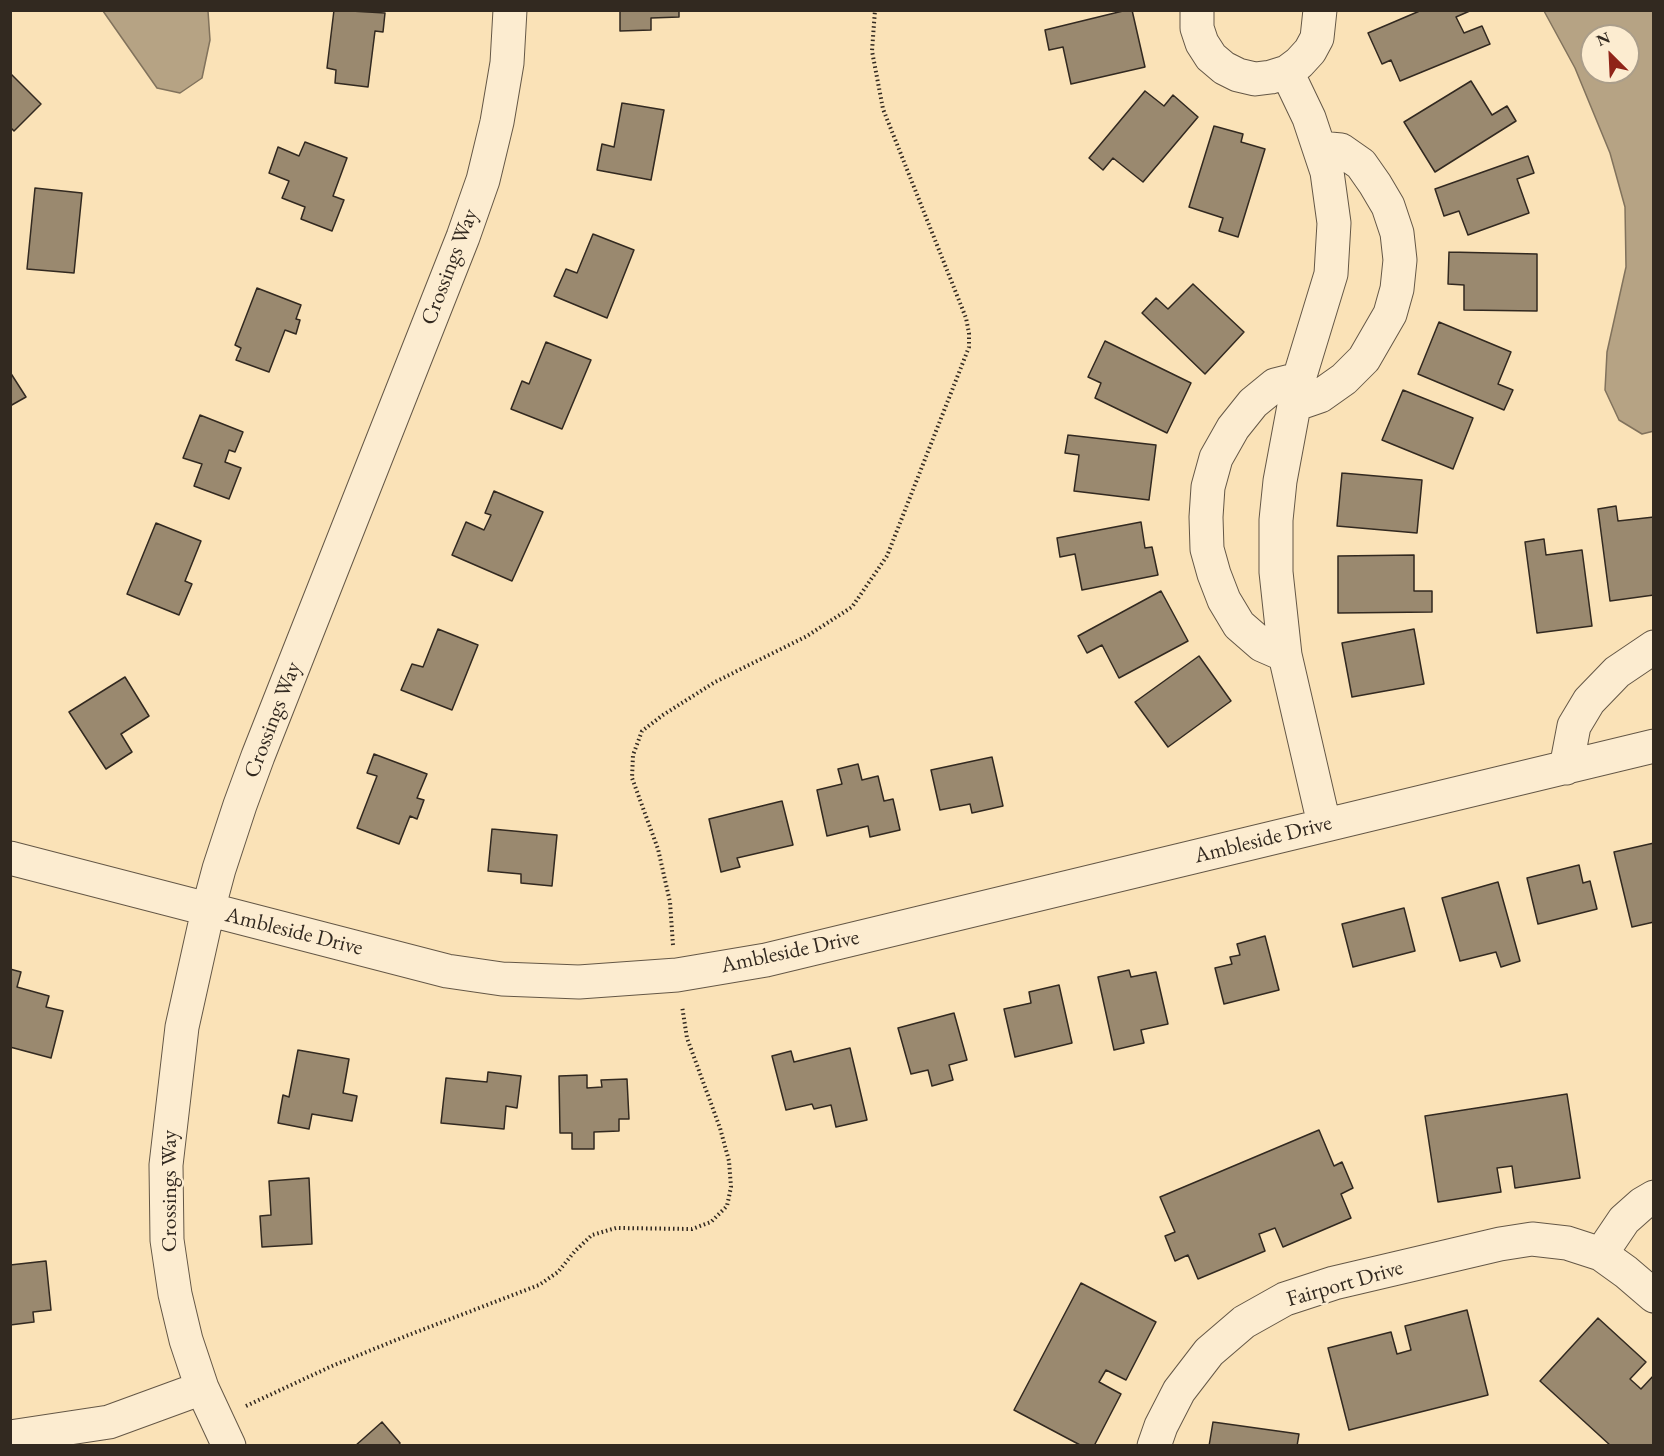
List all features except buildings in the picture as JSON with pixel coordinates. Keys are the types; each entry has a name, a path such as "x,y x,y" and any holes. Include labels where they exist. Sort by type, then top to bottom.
{"street":[{"name":"Crossings Way","path":"229,1446 202,1388 186,1340 175,1294 167,1240 165,1191 168,1132 182,1027 208,910 229,836 258,756 464,237 483,180 507,63 510,10"},
{"path":"1197,10 1197,28 1202,43 1211,57 1224,68 1238,75 1255,79 1287,72 1299,63 1310,51 1317,38 1320,10"},
{"path":"1287,72 1309,118 1327,172 1334,223 1331,274 1296,392 1280,481 1276,520 1276,572 1284,655 1324,824"},
{"path":"1284,655 1262,645 1239,625 1214,574 1207,549 1206,517 1208,487 1216,458 1233,428 1253,403 1275,385 1296,392 1320,396 1344,379 1365,359 1390,314 1397,289 1400,260 1397,232 1388,206 1376,184 1361,164 1341,150 1319,148"},
{"path":"1566,768 1574,726 1589,701 1617,672 1653,647"},
{"name":"Ambleside Drive","path":"10,858 447,971 491,977 579,982 677,975 766,960 1653,746"},
{"path":"1601,1254 1624,1220 1653,1197"},
{"name":"Fairport Drive","path":"1154,1446 1161,1426 1179,1391 1209,1352 1244,1322 1285,1299 1334,1283 1500,1244 1532,1239 1568,1243 1601,1254 1653,1296"},
{"path":"10,1437 109,1422 202,1388"}],"path":[{"path":"241,1409 332,1366 539,1285 558,1272 592,1235 616,1228 692,1229 711,1222 727,1206 731,1187 729,1161 720,1128 687,1038 677,975 670,902 658,849 632,778 633,755 642,731 663,715 715,682 807,636 852,607 887,556 969,346 966,318 883,109 872,51 875,10"}],"shaded area":[{"path":"103,11 208,11 210,40 202,78 180,93 157,88"},
{"path":"1544,11 1653,11 1654,431 1642,434 1619,420 1605,390 1607,352 1626,267 1625,207 1610,153 1582,84 1640,84 1640,24 1580,24 1580,80"}]}
